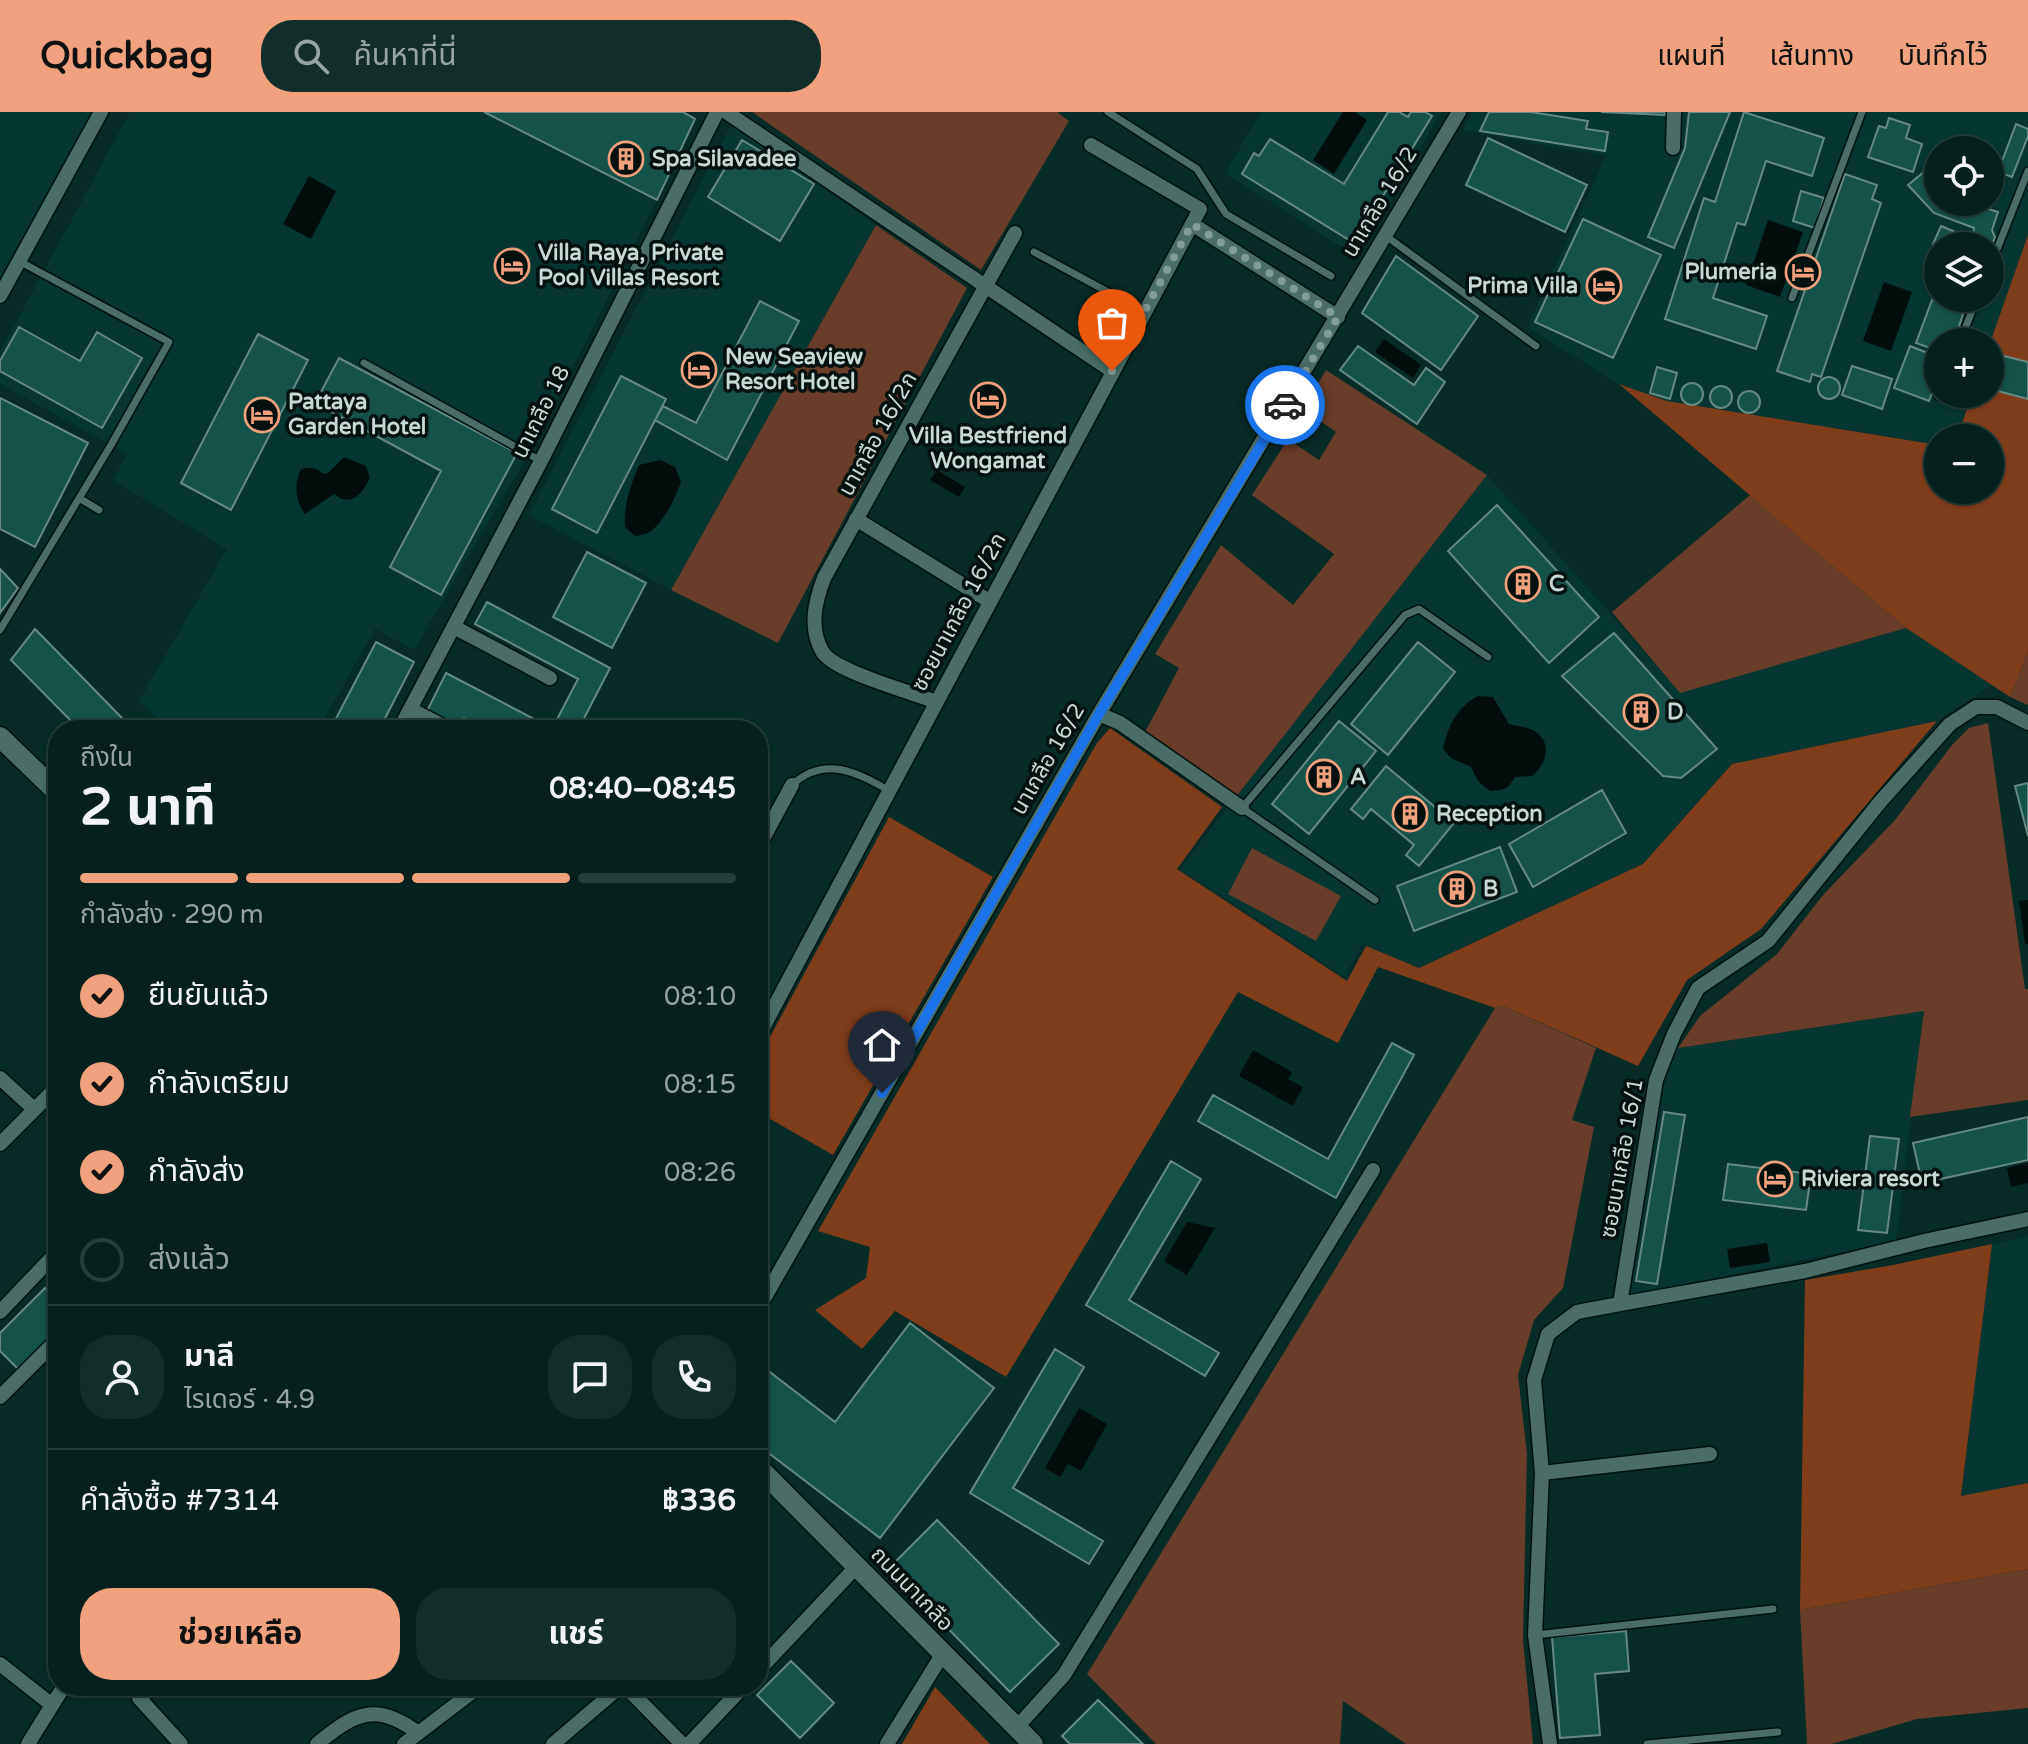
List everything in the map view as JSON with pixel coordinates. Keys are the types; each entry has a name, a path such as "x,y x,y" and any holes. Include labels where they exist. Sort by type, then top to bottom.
{"street":[{"path":"0,296 101,112"},
{"name":"นาเกลือ 18","path":"404,720 541,461 717,112"},
{"path":"726,112 1112,371"},
{"name":"นาเกลือ 16/2","path":"768,1292 1099,714 1459,112"},
{"path":"1673,148 1674,112"},
{"name":"ซอยนาเกลือ 16/2ก","path":"768,1018 1200,209 1091,145"},
{"path":"1192,224 1338,317"},
{"name":"นาเกลือ 16/2ก","path":"989,601 856,519 1015,233"},
{"path":"856,519 818,593 813,616 822,653 842,669 936,702"},
{"path":"454,627 550,678"},
{"name":"ซอยนาเกลือ 16/1","path":"1620,1304 1656,1080 1674,1034 1698,988 1768,941 1880,802 1950,724 1976,707 1997,707 2028,723"},
{"path":"410,709 431,720"},
{"path":"1099,714 1120,723 1242,808"},
{"path":"0,737 48,783"},
{"path":"768,829 792,785"},
{"path":"0,1078 34,1109"},
{"path":"0,1144 48,1096"},
{"path":"1017,1727 1064,1675 1373,1170"},
{"path":"1550,1744 1535,1635 1542,1473 1534,1380 1548,1334 1577,1312 1805,1271 2028,1219"},
{"path":"0,1312 48,1262"},
{"path":"0,1397 48,1349"},
{"path":"1542,1473 1710,1454"},
{"name":"ถนนนาเกลือ","path":"768,1480 1033,1744"},
{"path":"768,1660 857,1566"},
{"path":"887,1744 942,1655"},
{"path":"0,1664 52,1705"},
{"path":"28,1744 58,1696"},
{"path":"142,1696 139,1698 181,1744"},
{"path":"404,1744 467,1696"},
{"path":"553,1744 611,1696"},
{"path":"633,1696 682,1744"},
{"path":"689,1744 735,1696"},
{"path":"317,1744 362,1715 372,1713 398,1718 418,1733"}],"lane":[{"path":"1108,112 1197,169 1226,214 1331,276"},
{"path":"1792,298 1862,112"},
{"path":"2004,232 2028,171"},
{"path":"1386,236 1536,346"},
{"path":"1034,252 1145,312"},
{"path":"0,630 169,342 19,261"},
{"path":"364,363 541,461"},
{"path":"79,498 99,510"},
{"path":"1375,900 1242,808 1405,615 1419,609 1488,657"},
{"path":"792,785 806,774 836,769 852,771 888,790"},
{"path":"1535,1635 1773,1609"},
{"path":"1647,1744 1778,1732"}],"shaded area":[{"path":"0,112 92,112 0,279"},
{"name":"Pattaya Garden Hotel","path":"130,112 484,112 657,200 532,448 414,650 375,629 324,720 159,720 139,701 227,549 113,480 127,454 0,384 0,352"},
{"path":"752,112 1057,112 1069,121 981,270"},
{"path":"1261,112 1441,112 1359,258 1225,173"},
{"path":"1343,112 1355,112 1367,120 1334,174 1313,160"},
{"name":"Plumeria","path":"1473,112 2028,112 2028,236 2004,304 2004,232 1924,232 1924,312 2001,312 1996,328 1924,328 1924,408 1967,408 1962,424 1924,424 1924,443 1667,401 1619,384 1527,327 1606,156 1463,130"},
{"name":"New Seaview Resort Hotel","path":"732,123 876,225 671,590 529,515"},
{"path":"309,176 336,191 311,239 283,224"},
{"path":"1768,220 1803,232 1780,297 1746,285"},
{"path":"876,225 967,288 778,643 671,590"},
{"path":"2028,235 2028,652 2010,697 1906,628 1619,384 1667,401 1924,443 1924,504 2004,504 2004,424 1962,424 1967,408 2004,408 2004,328 1995,328 2001,312 2004,312 2004,303"},
{"path":"1884,282 1912,292 1891,351 1863,341"},
{"path":"1384,339 1421,365 1413,378 1375,352"},
{"path":"1326,370 1487,475 1236,797 1144,734 1179,668 1155,654 1221,545 1293,605 1334,554 1252,495 1288,439 1319,460 1336,432 1303,409"},
{"path":"344,457 366,466 370,478 363,489 346,500 334,494 305,514 297,492 301,469 313,468 323,474 328,473"},
{"path":"660,460 675,467 681,482 659,523 648,533 635,536 625,527 631,487 639,465"},
{"path":"937,470 965,487 959,497 930,480"},
{"path":"1487,475 1680,692 1906,628 1992,685 1937,721 1732,764 1643,864 1419,968 1362,944 1345,977 1180,869"},
{"path":"1750,495 1906,628 1680,693 1612,612"},
{"path":"2028,652 2028,705 2010,697"},
{"path":"1478,696 1493,697 1509,724 1535,731 1541,736 1546,754 1533,776 1515,777 1506,788 1490,791 1478,781 1471,767 1451,758 1443,749 1454,718"},
{"path":"1937,721 1761,929 1687,980 1638,1066 1501,1005 1495,1008 1378,967 1338,1043 1238,992 1006,1377 895,1311 862,1349 815,1310 866,1278 870,1247 818,1231 1097,743 1110,728 1222,807 1177,869 1347,981 1366,946 1419,968 1643,864 1732,764"},
{"path":"1988,723 2025,989 2028,989 2028,1100 1910,1117 1924,1011 1678,1048 1700,1016 1777,954 1823,895 1895,820 1952,745 1969,728"},
{"path":"889,817 993,877 833,1155 768,1118 768,1041"},
{"path":"1252,848 1341,896 1316,941 1228,894"},
{"path":"2028,900 2028,944 2025,944 2019,901"},
{"path":"1501,1005 1596,1048 1572,1120 1594,1127 1563,1288 1534,1320 1518,1375 1527,1454 1523,1640 1533,1744 1406,1744 1343,1701 1340,1744 1156,1744 1087,1674 1495,1008"},
{"name":"Riviera resort","path":"1924,1011 1896,1241 1628,1296 1662,1081 1678,1048"},
{"path":"1253,1050 1292,1072 1288,1079 1303,1087 1293,1106 1239,1076"},
{"path":"2028,1163 2028,1183 2011,1187 2007,1168"},
{"path":"1187,1222 1215,1228 1187,1275 1164,1261"},
{"path":"2028,1236 2028,1483 1961,1497 1992,1244"},
{"path":"1767,1243 1770,1262 1730,1268 1727,1249"},
{"path":"1992,1244 1961,1496 2028,1483 2028,1569 1800,1610 1805,1280"},
{"path":"1079,1408 1107,1424 1081,1471 1068,1464 1060,1477 1045,1468"},
{"path":"2028,1569 2028,1708 1917,1719 1832,1744 1807,1744 1800,1610"},
{"path":"935,1687 990,1744 902,1744"}],"building":[{"name":"Spa Silavadee","path":"484,112 683,112 695,119 657,200"},
{"path":"1388,112 1399,112 1408,117 1411,112 1425,112 1432,116 1354,243 1242,174 1254,153 1259,156 1270,139 1344,184"},
{"path":"1489,112 1531,112 1588,121 1586,129 1608,132 1605,151 1480,131"},
{"path":"1601,112 1665,112 1665,115"},
{"path":"1689,112 1730,112 1674,248 1648,237 1685,148"},
{"path":"1744,112 1824,138 1812,176 1766,161 1745,225 1737,223 1713,298 1767,316 1756,349 1665,319 1704,198 1715,202"},
{"path":"1889,118 1910,125 1906,138 1922,144 1913,172 1868,157 1879,126 1886,128"},
{"path":"2016,124 2028,129 2012,177 2004,174 2004,156"},
{"path":"1488,138 1587,185 1565,232 1466,185"},
{"path":"742,140 814,184 780,241 708,197"},
{"path":"1924,172 1924,202 1908,185"},
{"path":"1845,174 1877,185 1872,199 1881,203 1821,377 1812,374 1810,382 1777,371"},
{"path":"1801,191 1824,198 1815,228 1793,221"},
{"path":"1942,216 1997,216 1993,232 1974,232 1974,228"},
{"path":"1583,219 1661,255 1613,358 1535,322"},
{"path":"1941,226 1955,232 1938,232"},
{"path":"1396,256 1478,316 1441,370 1362,313"},
{"path":"760,301 799,321 727,460 655,420 663,406 696,423"},
{"path":"1928,312 1964,312 1959,328 1924,328 1924,346 1916,343"},
{"path":"19,327 80,361 97,332 142,358 102,428 0,371 0,361"},
{"path":"258,334 308,360 231,510 181,483"},
{"path":"1358,346 1414,385 1426,368 1445,382 1417,424 1340,370"},
{"path":"1910,346 1924,352 1924,399 1894,388"},
{"path":"2004,356 2028,362 2028,399 2004,393"},
{"path":"339,358 517,453 441,595 390,567 441,471 315,403"},
{"path":"1852,366 1892,379 1882,409 1842,395"},
{"path":"1657,367 1677,373 1670,399 1650,393"},
{"path":"621,376 666,399 597,533 552,509"},
{"path":"1829,377 1837,380 1840,388 1837,396 1829,399 1821,396 1818,388 1821,380"},
{"path":"1692,383 1700,386 1703,394 1700,402 1692,405 1684,402 1681,394 1684,386"},
{"path":"1721,386 1729,389 1732,397 1729,405 1721,408 1713,405 1710,397 1713,389"},
{"path":"1749,391 1757,394 1760,402 1757,410 1749,413 1741,410 1738,402 1741,394"},
{"path":"0,398 88,443 35,547 0,529"},
{"name":"C","path":"1497,505 1599,617 1549,663 1448,551"},
{"path":"587,552 646,583 612,648 553,617"},
{"path":"0,569 18,588 0,613"},
{"path":"487,602 610,668 583,720 557,720 578,679 475,624"},
{"path":"35,629 121,720 70,720 11,660"},
{"name":"D","path":"1614,633 1717,749 1681,778 1663,776 1562,676"},
{"path":"376,642 414,662 384,720 335,720"},
{"name":"A","path":"1418,642 1455,672 1388,755 1351,724"},
{"path":"446,673 536,720 443,720 427,711"},
{"name":"A","path":"1339,721 1376,751 1309,834 1272,804"},
{"name":"Reception","path":"1386,766 1454,823 1419,866 1406,855 1414,845 1371,809 1363,819 1351,809"},
{"path":"2028,783 2028,836 2015,786"},
{"name":"B","path":"1602,790 1626,833 1533,887 1509,844"},
{"name":"B","path":"1500,847 1517,892 1414,931 1397,886"},
{"path":"1392,1043 1414,1055 1336,1198 1198,1121 1213,1095 1328,1159"},
{"path":"1664,1112 1685,1115 1657,1284 1636,1281"},
{"path":"2028,1117 2028,1160 1922,1183 1913,1143"},
{"path":"1870,1136 1899,1139 1887,1233 1858,1230"},
{"path":"1171,1161 1201,1179 1129,1300 1219,1353 1205,1376 1086,1305"},
{"path":"1728,1164 1811,1174 1806,1210 1723,1200"},
{"path":"45,1288 48,1291 48,1339 18,1369 0,1351 0,1333"},
{"path":"910,1323 994,1388 880,1538 768,1453 768,1371 835,1422"},
{"path":"1055,1349 1084,1367 1013,1488 1103,1541 1089,1564 970,1493"},
{"path":"937,1520 1059,1644 1010,1692 889,1568"},
{"path":"1626,1631 1629,1671 1595,1674 1600,1735 1560,1738 1552,1637"},
{"path":"791,1661 834,1703 800,1738 758,1696 768,1696 768,1684"},
{"path":"1098,1700 1143,1744 1070,1744 1062,1736"}],"way so far":[{"path":"1112,371 1192,224 1338,317 1285,405"}],"place":[{"name":"Spa Silavadee","path":"626,159"},
{"name":"Villa Raya, Private Pool Villas Resort","path":"512,266"},
{"name":"Plumeria","path":"1803,272"},
{"name":"Prima Villa","path":"1604,286"},
{"name":"New Seaview Resort Hotel","path":"699,370"},
{"name":"Villa Bestfriend Wongamat","path":"988,400"},
{"name":"Pattaya Garden Hotel","path":"262,415"},
{"name":"C","path":"1523,584"},
{"name":"D","path":"1641,712"},
{"name":"A","path":"1324,777"},
{"name":"Reception","path":"1410,814"},
{"name":"B","path":"1457,889"},
{"name":"Riviera resort","path":"1775,1179"}],"route":[{"path":"882,1093 1099,714 1285,405"}]}
